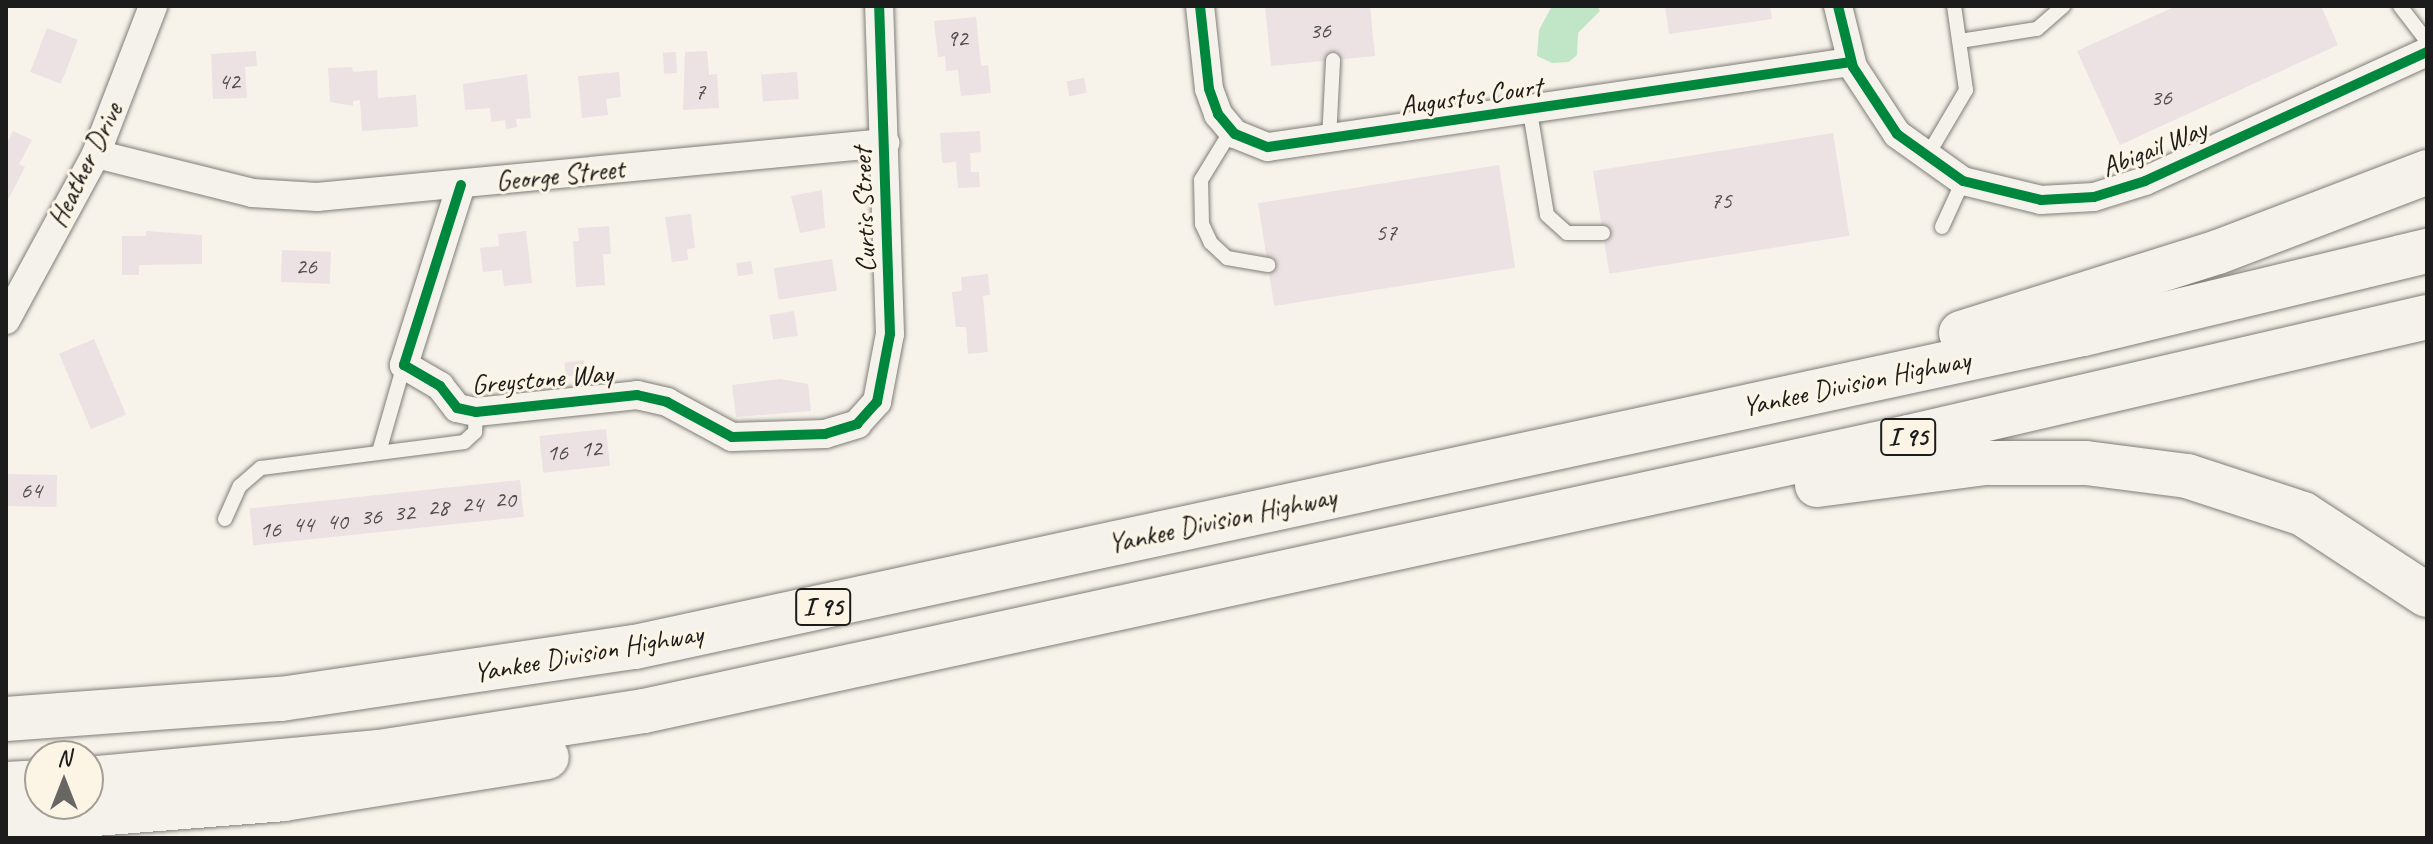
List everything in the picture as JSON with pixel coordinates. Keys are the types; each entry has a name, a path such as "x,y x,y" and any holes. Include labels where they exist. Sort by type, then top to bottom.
{"highway":[{"path":"1600,439 2127,283 2427,172"},
{"name":"Yankee Division Highway","path":"16,717 281,699 547,663 2112,327 2427,251"},
{"name":"I 95","path":"104,778 289,763 482,738 644,711 1387,552 2427,317"},
{"path":"1387,552 1937,466 2086,463 2187,476 2275,502 2354,543 2427,595"},
{"path":"6,821 283,799 479,770 738,718 924,652"}],"street":[{"name":"Heather Drive","path":"6,320 96,154 153,6"},
{"name":"Curtis Street","path":"873,410 886,365 891,310 879,6"},
{"path":"1200,6 1211,97 1231,131"},
{"name":"Abigail Way","path":"1838,6 1851,62 1880,114 1926,159 1963,181 2041,200 2120,191 2427,52"},
{"name":"Augustus Court","path":"1231,131 1268,147 1329,141 1851,62"},
{"name":"George Street","path":"96,154 272,196 361,195 885,143"},
{"path":"404,365 461,185"},
{"name":"Greystone Way","path":"404,365 440,386 457,408 476,412 637,395 667,402 719,433 754,439 838,431 873,410"}],"lane":[{"path":"1926,159 1964,96 1954,6"},
{"path":"1960,41 2037,29 2063,6"},
{"path":"2400,6 2427,41"},
{"path":"1329,141 1333,60"},
{"path":"1530,112 1547,215 1567,233 1603,233"},
{"path":"1231,131 1201,180 1202,224 1211,243 1227,258 1268,265"},
{"path":"1942,227 1963,181"},
{"path":"379,452 404,365"},
{"path":"225,519 240,486 261,468 464,442 475,432 476,412"}],"green space":[{"path":"1552,6 1597,6 1600,11 1578,33 1577,55 1569,62 1552,63 1537,56 1539,30"}],"building":[{"path":"1265,6 1370,6 1375,56 1271,66"},
{"path":"1665,6 1770,6 1772,19 1669,34"},
{"path":"2176,6 2321,6 2338,45 2120,145 2077,51"},
{"path":"976,17 981,66 988,65 991,93 961,96 958,70 946,71 945,56 938,57 934,21"},
{"path":"47,28 78,40 61,84 30,72"},
{"path":"256,51 257,66 245,67 247,98 213,99 211,54"},
{"path":"707,51 709,75 717,74 719,108 683,110 685,52"},
{"path":"676,52 677,73 664,74 663,53"},
{"path":"352,67 353,72 377,70 378,98 416,95 418,127 362,131 360,100 353,101 353,106 330,102 328,68"},
{"path":"619,72 621,97 606,99 608,115 582,118 578,76"},
{"path":"797,72 799,99 763,101 761,75"},
{"path":"527,74 531,118 516,119 517,127 506,129 505,120 491,122 490,108 465,110 463,84"},
{"path":"1084,78 1087,93 1069,96 1066,81"},
{"path":"13,131 32,140 19,164 25,167 6,204 6,145"},
{"path":"980,131 981,152 970,153 971,172 979,172 980,187 958,188 956,162 942,163 940,133"},
{"path":"1833,133 1849,236 1609,274 1593,171"},
{"path":"1499,165 1515,268 1274,306 1258,203"},
{"path":"822,190 825,228 800,233 791,196"},
{"path":"691,214 695,248 687,249 688,260 672,262 665,217"},
{"path":"609,226 611,254 603,254 605,285 576,287 573,241 579,241 578,228"},
{"path":"146,231 202,235 202,264 139,265 139,275 122,275 122,236 146,236"},
{"path":"526,231 532,283 504,286 502,270 483,272 480,248 499,246 498,234"},
{"path":"282,250 331,252 330,284 281,282"},
{"path":"832,259 837,291 779,300 774,268"},
{"path":"751,261 753,274 738,276 736,263"},
{"path":"988,274 990,295 983,296 988,352 968,354 966,327 956,327 952,292 962,291 961,277"},
{"path":"794,311 798,336 773,340 769,315"},
{"path":"94,339 126,414 91,429 59,354"},
{"path":"584,360 586,374 566,377 564,363"},
{"path":"780,379 808,384 811,411 736,417 732,385"},
{"path":"606,429 610,466 543,473 539,436"},
{"path":"6,474 57,475 56,507 6,506"},
{"path":"520,480 524,517 253,545 249,508"}],"cycle path":[{"path":"461,185 404,365 440,386 457,408 476,412 637,395 667,402 732,437 825,434 857,424 877,402 890,334 879,6"},
{"path":"1200,6 1209,89 1218,114 1235,134 1268,147 1851,62"},
{"path":"1838,6 1853,67 1897,134 1963,181 2041,200 2094,197 2145,181 2427,52"}]}
